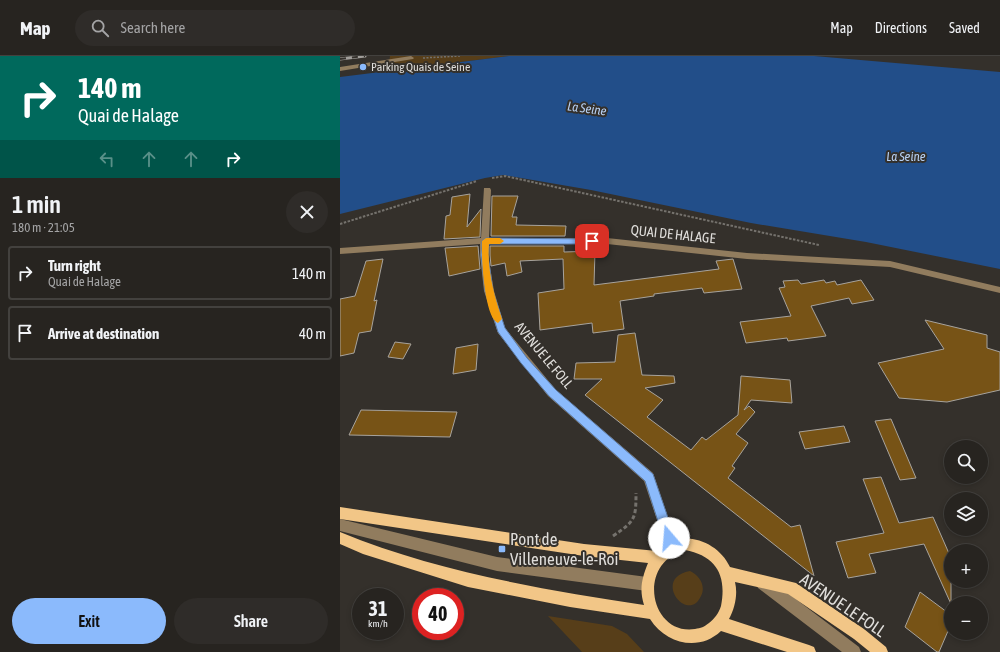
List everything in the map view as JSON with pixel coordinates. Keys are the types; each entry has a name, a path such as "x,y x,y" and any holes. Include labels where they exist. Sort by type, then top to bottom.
{"main road":[{"path":"340,513 584,550 659,558"},
{"path":"340,538 363,548 468,580 570,600 652,613"},
{"path":"685,544 697,545 709,551 719,560 726,573 729,586 729,599 726,612 719,623 709,632 697,637 684,638 671,633 660,625 652,613 649,604 648,584 650,574 659,558 672,548 685,544"},
{"name":"AVENUE LE FOLL","path":"726,573 791,588 859,634 881,652"},
{"path":"719,623 809,652"}],"street":[{"path":"340,69 411,58"},
{"name":"AVENUE LE FOLL","path":"487,190 486,241 484,255 489,291 501,330 552,393 649,477"},
{"name":"QUAI DE HALAGE","path":"340,251 486,241 607,241 747,256 890,264 1000,290"},
{"path":"649,477 672,548"},
{"path":"340,525 497,564 648,584"},
{"name":"AVENUE LE FOLL","path":"762,581 854,652"}],"path":[{"path":"411,58 460,56"},
{"name":"QUAI DE HALAGE","path":"490,178 505,176 822,246"},
{"path":"340,224 483,180"},
{"path":"610,537 616,535 628,526 636,513 636,485 649,477"}],"shaded area":[{"path":"390,56 509,56 388,71"},
{"path":"690,571 699,578 703,589 701,596 695,604 688,605 682,603 676,597 673,590 673,582 679,575"},
{"path":"548,616 612,626 627,634 644,652 582,652"}],"water":[{"name":"La Seine","path":"509,56 814,56 1000,72 1000,269 866,242 751,223 591,190 503,175 485,178 340,214 340,77"}],"building":[{"path":"470,194 467,227 481,209 480,237 444,239 446,216 450,215 452,197"},
{"path":"492,196 518,196 512,217 517,217 516,225 566,226 565,236 491,236"},
{"path":"478,246 480,269 449,276 445,248"},
{"path":"490,246 564,246 564,252 595,251 594,285 719,269 716,261 733,259 742,289 704,293 702,288 654,294 654,296 620,301 624,329 593,333 592,323 540,330 538,293 564,289 563,259 520,261 522,272 507,276 505,263 491,266"},
{"path":"383,259 374,301 377,300 371,331 359,333 354,353 340,356 340,299 355,296 366,261"},
{"path":"798,280 801,284 824,280 826,283 835,281 837,285 861,280 874,300 852,304 849,298 811,306 826,336 788,341 787,338 746,343 740,322 791,316 779,288 785,287 783,281"},
{"path":"925,320 987,335 987,348 1000,352 1000,390 947,402 899,398 878,363 944,349"},
{"path":"635,333 642,375 674,376 675,383 645,388 663,400 647,417 691,450 702,437 706,440 738,415 741,376 790,380 792,403 751,400 744,410 749,406 755,412 736,434 748,443 732,466 735,468 728,478 791,527 800,525 814,576 585,395 602,379 574,379 576,363 615,362 618,335"},
{"path":"395,342 411,344 403,359 388,357"},
{"path":"478,344 476,370 453,374 456,348"},
{"path":"361,410 457,412 450,437 349,435"},
{"path":"891,419 916,478 900,480 875,421"},
{"path":"844,426 850,442 805,449 799,432"},
{"path":"881,477 899,523 933,517 945,544 944,588 951,588 951,596 947,596 924,544 869,554 876,573 848,578 836,542 884,533 863,479"},
{"path":"920,592 944,610 944,640 939,652 905,627"}],"railway":[{"path":"340,59 365,56"}],"slow traffic":[{"path":"498,319 489,291 484,255 486,241 500,241"}],"place":[{"name":"Parking Quais de Seine","path":"363,67"},
{"name":"Pont de Villeneuve-le-Roi","path":"502,549"}],"route":[{"path":"592,241 486,241 484,255 489,291 501,330 552,393 649,477 669,538"}]}
